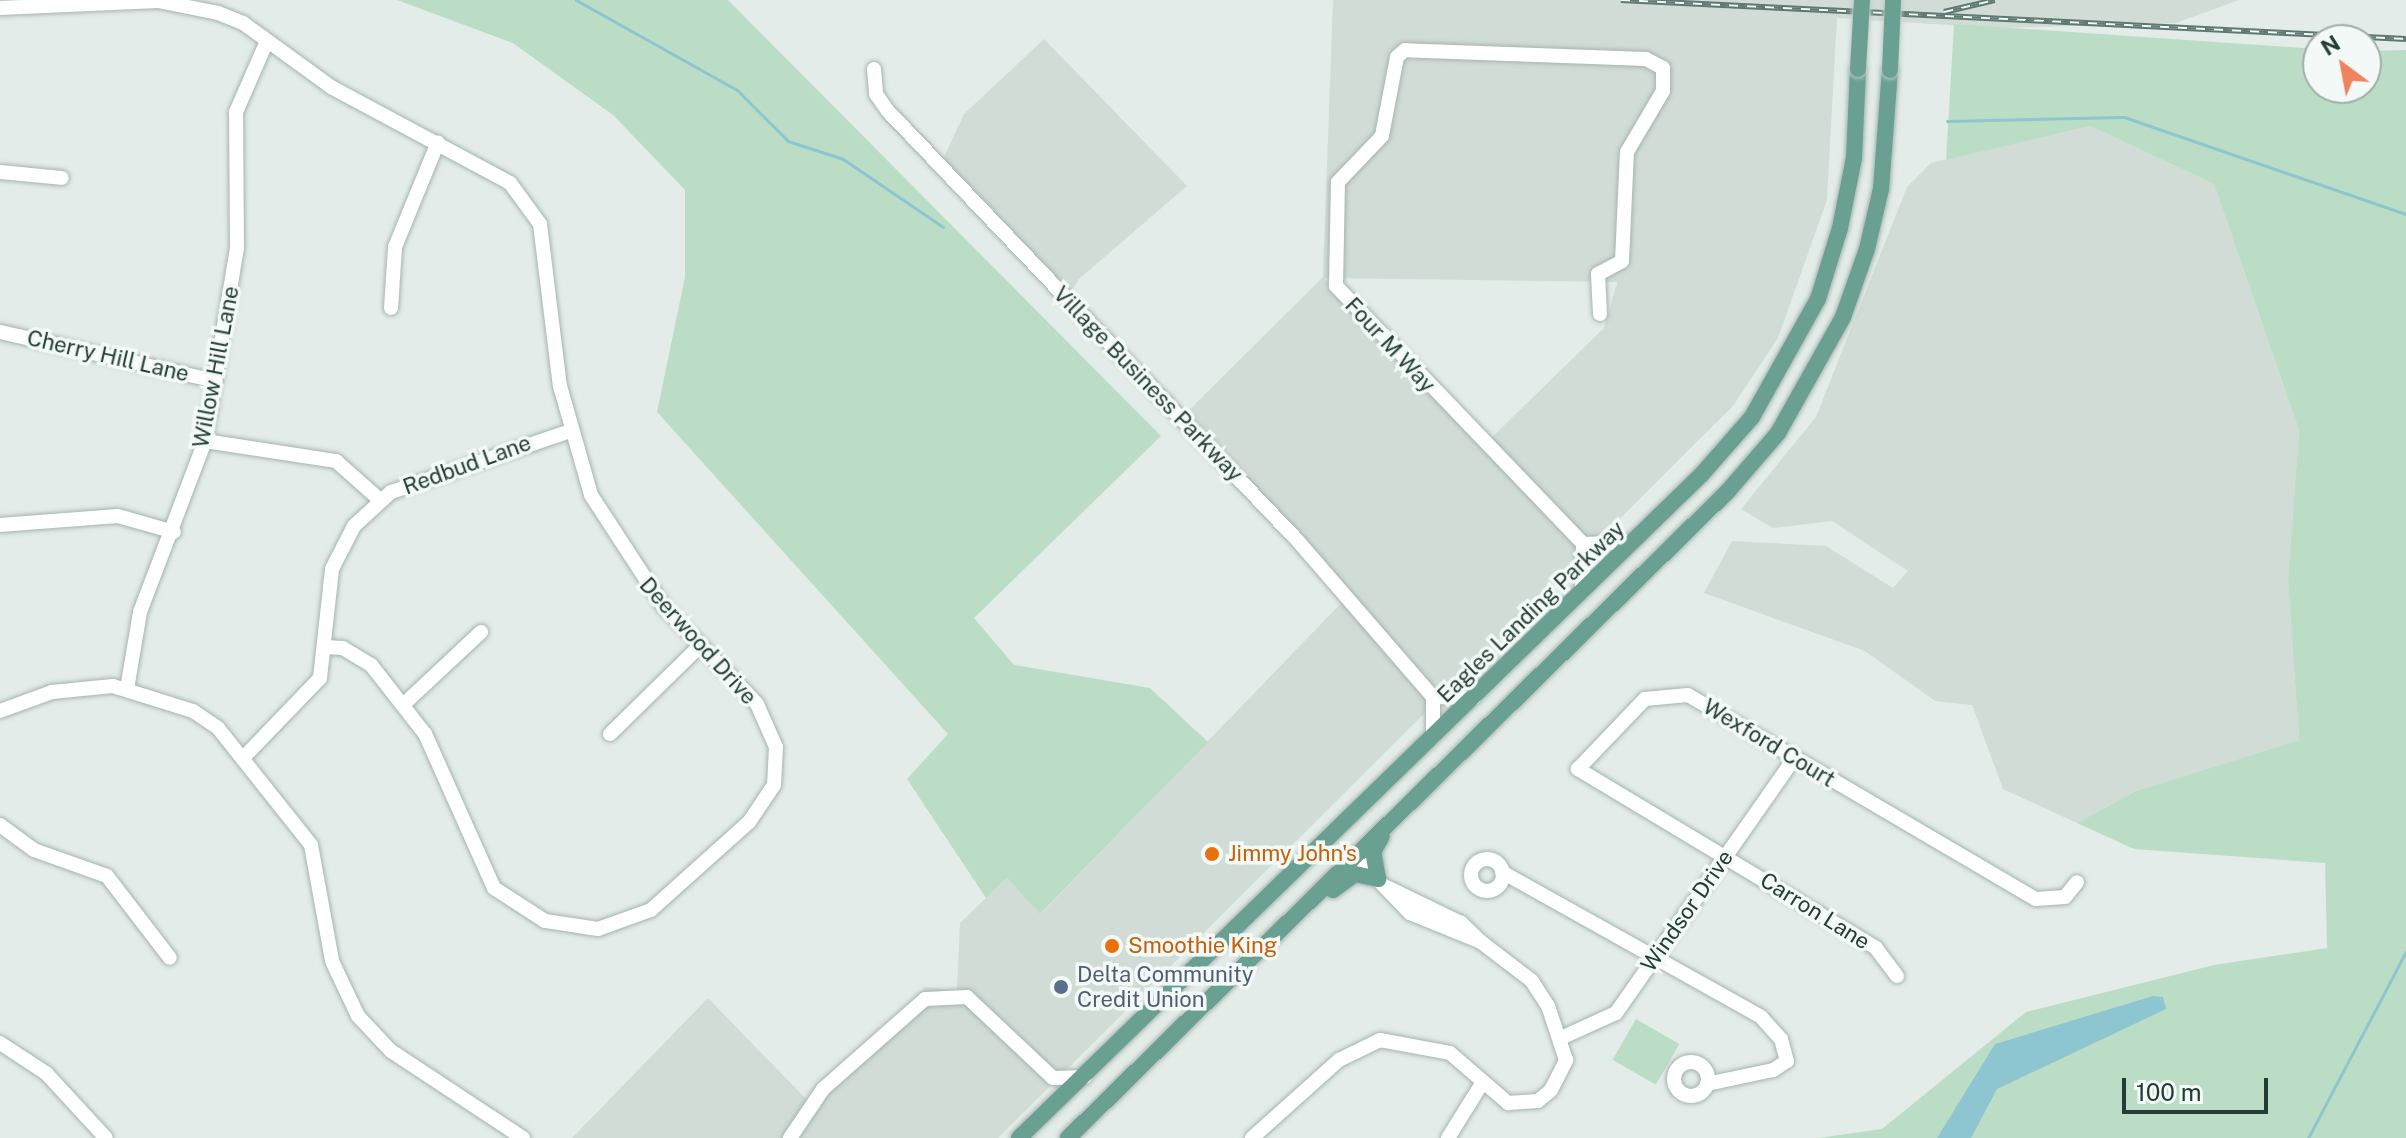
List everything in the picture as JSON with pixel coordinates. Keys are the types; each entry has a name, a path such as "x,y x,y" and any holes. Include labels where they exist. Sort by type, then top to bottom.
{"main road":[{"name":"Eagles Landing Parkway","path":"1019,1138 1633,542 1752,417 1794,348 1840,228 1854,158 1862,0"},
{"path":"1068,1138 1735,484 1778,433 1843,317 1867,249 1881,189 1893,0"},
{"path":"1235,974 1345,878 1384,886 1373,852 1393,818"}],"street":[{"name":"Deerwood Drive","path":"0,8 173,3 243,23 331,87 510,183 540,224 570,431 610,532 770,728 774,785 749,822 675,892 651,910 598,929 545,921 494,888 443,768 403,705 360,657 325,647"},
{"name":"Willow Hill Lane","path":"127,689 140,612 174,532 205,441 237,248 236,112 267,41"},
{"name":"Four M Way","path":"1583,544 1336,286 1338,182 1382,136 1396,61 1417,48 1646,59 1663,68 1663,91 1627,152 1622,261 1598,274 1600,314"},
{"name":"Village Business Parkway","path":"874,69 876,94 888,111 1297,540 1433,697"},
{"path":"391,308 395,247 438,142"},
{"path":"0,172 62,178"},
{"name":"Cherry Hill Lane","path":"0,332 216,381"},
{"name":"Redbud Lane","path":"246,755 307,698 320,678 332,569 354,526 381,501 468,462 570,431"},
{"path":"205,441 336,461 381,501"},
{"path":"0,525 118,516 174,532"},
{"path":"1582,592 1583,544 1633,542"},
{"path":"403,705 481,632"},
{"path":"610,734 700,646"},
{"path":"0,711 52,692 127,689 193,711 246,755 314,852 332,961 358,1015 391,1051 523,1138"},
{"name":"Wexford Court","path":"1725,856 1578,769 1645,699 1664,693 1688,695 2036,899 2065,897 2077,882"},
{"path":"1432,739 1433,697 1474,698"},
{"name":"Windsor Drive","path":"1561,1038 1616,1013 1794,759"},
{"path":"0,825 34,850 107,876 170,958"},
{"path":"1354,855 1426,922 1481,942"},
{"name":"Carron Lane","path":"1725,856 1876,948 1897,976"},
{"path":"1502,872 1657,955 1761,1017 1787,1054 1773,1070 1707,1084"},
{"path":"1252,1138 1339,1060 1380,1040 1450,1053 1481,1085 1508,1103 1538,1101 1566,1060 1561,1038 1532,981 1461,923 1384,886"},
{"path":"790,1138 823,1089 925,999 967,997 1053,1078 1085,1077"},
{"path":"2,1048 46,1073 106,1138"},
{"path":"1049,1110 1053,1078"},
{"path":"1448,1138 1481,1085"}],"shaded area":[{"path":"1333,0 2239,0 2176,23 1998,28 1837,18 1827,200 1778,338 1733,406 998,1138 572,1138 708,998 808,1101 926,987 957,991 960,923 1007,878 1041,914 1348,596 1175,424 1323,277","holes":["1324,278 1617,282 1604,328 1484,445"]},
{"path":"1044,39 1187,186 1079,279 1064,303 944,157 964,114"},
{"path":"2090,126 2214,184 2299,430 2288,579 2299,740 2136,791 2077,823 2003,789 1972,705 1935,701 1865,651 1704,593 1732,541 1826,546 1893,588 1908,571 1832,521 1773,528 1741,509 1816,417 1907,187 1931,163"}],"green space":[{"path":"397,0 728,0 1161,436 974,618 1014,665 1150,688 1208,742 1040,914 1007,878 986,898 907,779 948,734 657,412 685,277 685,190 613,115 513,43"},
{"path":"1954,24 2302,48 2302,104 2382,104 2382,51 2406,50 2406,1138 1818,1138 1882,1129 2026,1012 2214,965 2327,948 2325,863 2134,849 2077,823 2136,791 2299,740 2288,579 2299,430 2214,184 2090,126 1946,160"},
{"path":"1636,1019 1679,1044 1656,1085 1612,1060"}],"water":[{"path":"2153,996 2163,997 2166,1009 1997,1089 1971,1138 1937,1138 1995,1044"}],"waterway":[{"path":"576,0 737,90 788,141 843,159 943,227"},
{"path":"1947,121 2124,117 2406,214"},
{"path":"2308,1138 2406,951"}],"railway":[{"path":"1621,0 2406,39"},
{"path":"1944,12 1995,0"}],"place":[{"name":"Jimmy John's","path":"1212,854"},
{"name":"Smoothie King","path":"1112,946"},
{"name":"Delta Community Credit Union","path":"1061,987"}]}
